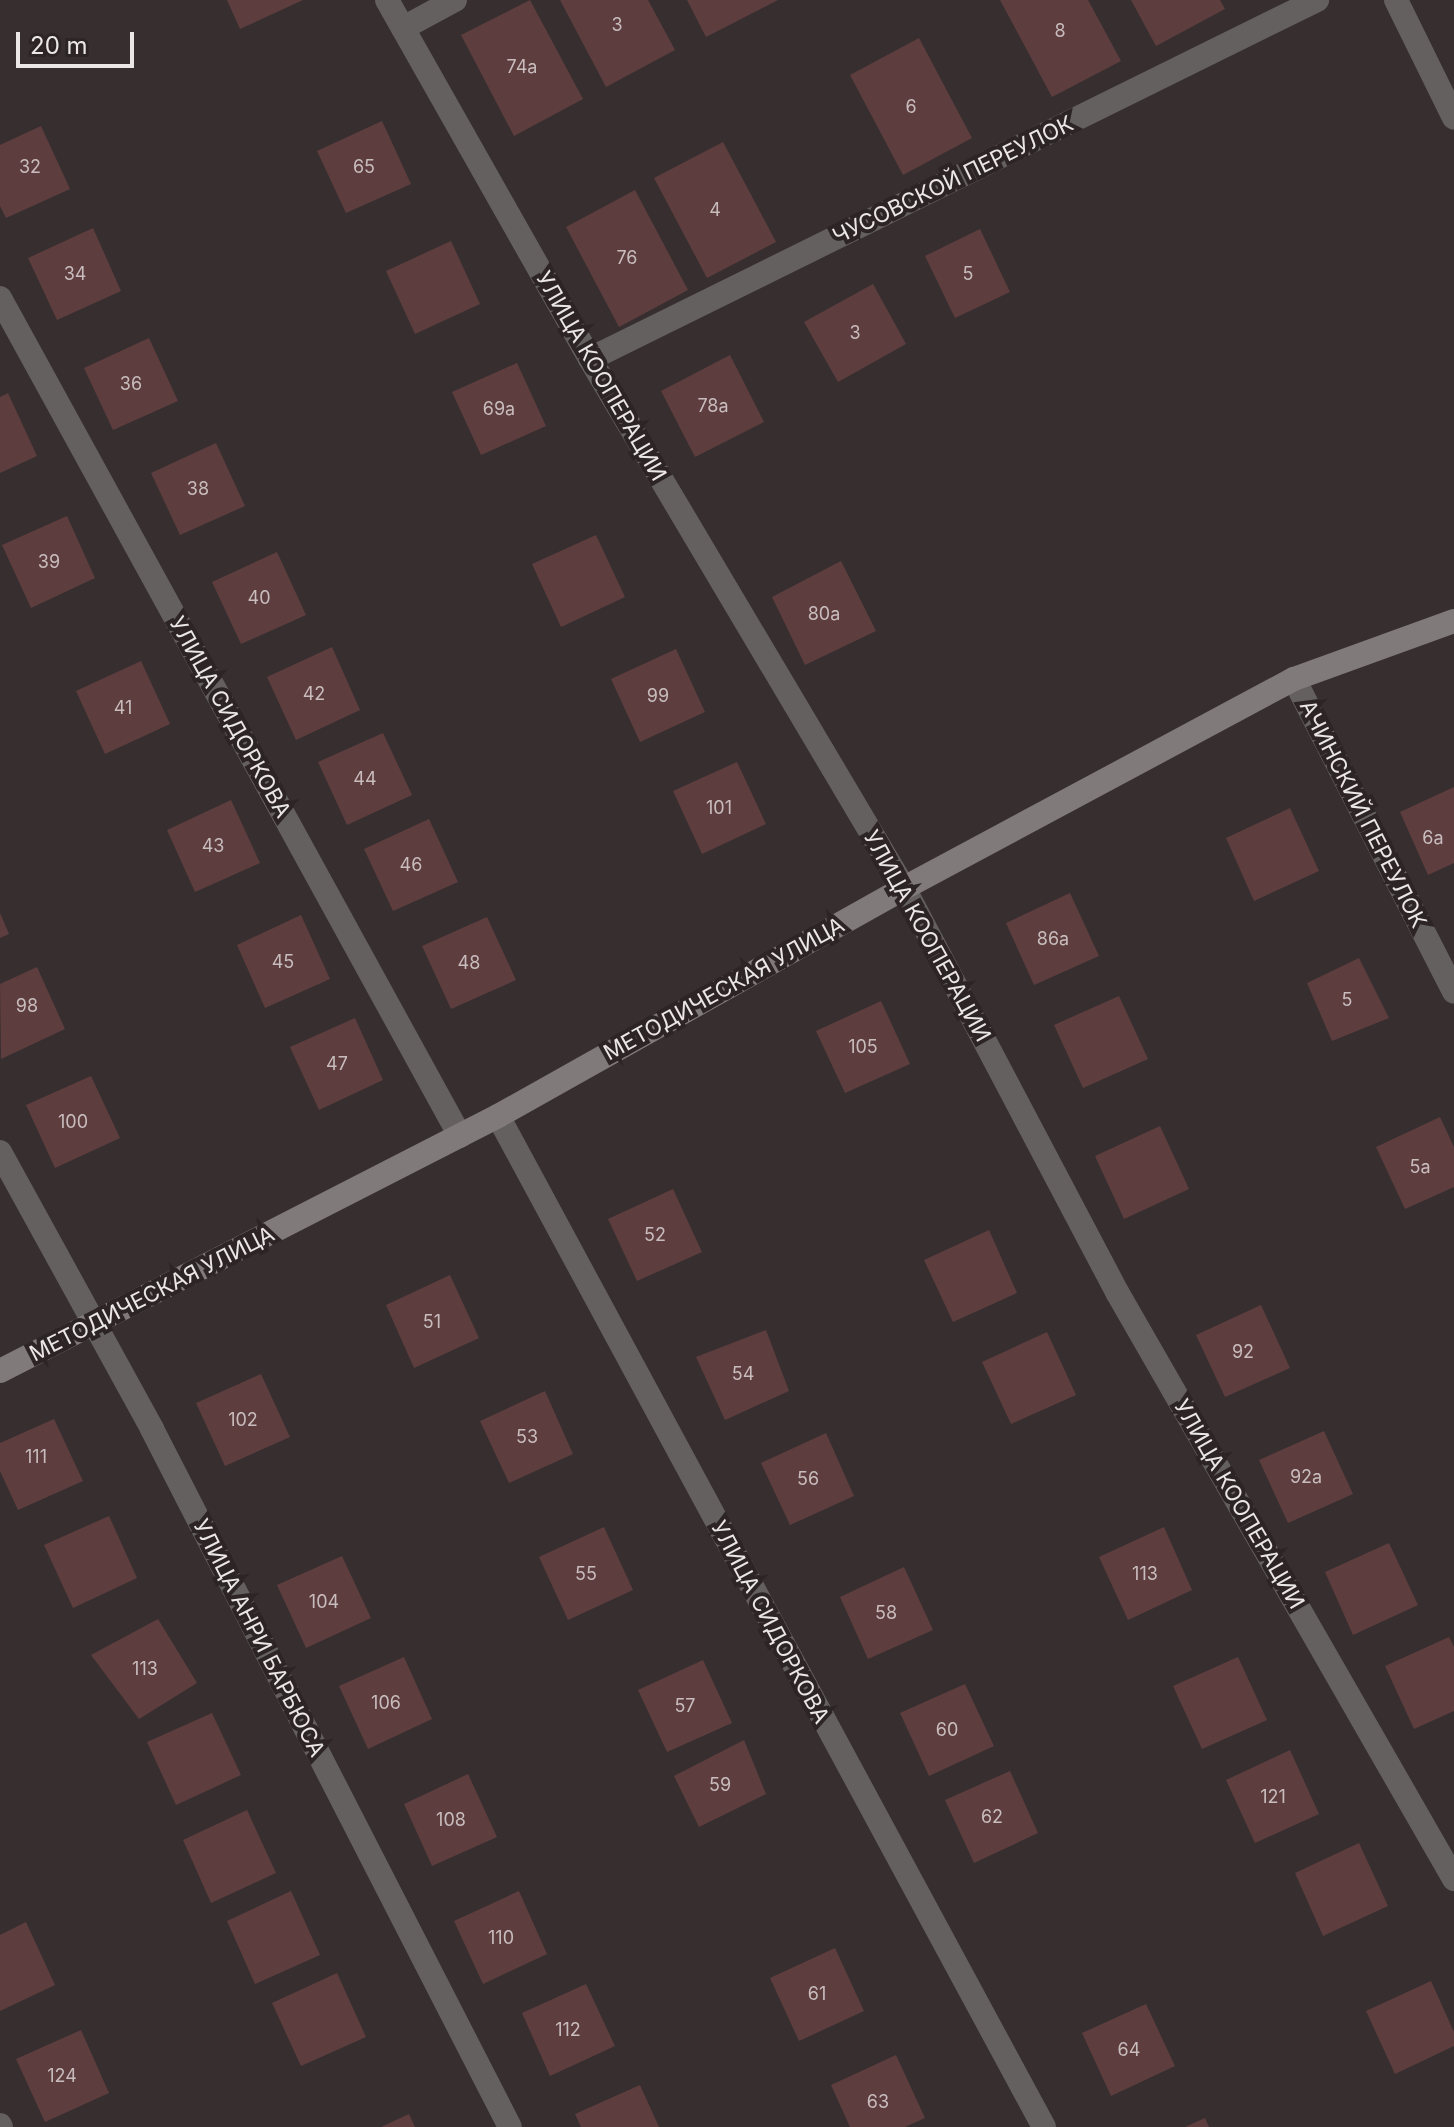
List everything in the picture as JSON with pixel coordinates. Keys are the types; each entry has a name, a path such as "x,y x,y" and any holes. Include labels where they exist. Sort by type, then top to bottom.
{"main road":[{"name":"МЕТОДИЧЕСКАЯ УЛИЦА","path":"0,1371 498,1116 904,888 1294,679 1454,621"}],"street":[{"name":"УЛИЦА КООПЕРАЦИИ","path":"387,0 590,359 904,888 1117,1292 1454,1879"},
{"path":"403,28 455,0"},
{"name":"ЧУСОВСКОЙ ПЕРЕУЛОК","path":"590,359 1317,0"},
{"path":"1396,0 1454,118"},
{"name":"УЛИЦА СИДОРКОВА","path":"0,298 460,1136"},
{"name":"АЧИНСКИЙ ПЕРЕУЛОК","path":"1294,679 1454,991"},
{"name":"УЛИЦА СИДОРКОВА","path":"498,1116 1044,2127"},
{"name":"УЛИЦА АНРИ БАРБЮСА","path":"0,1152 91,1326 152,1429 510,2127"}],"building":[{"path":"227,0 303,0 240,29"},
{"path":"530,0 583,99 514,136 461,35"},
{"path":"560,0 648,0 675,50 606,87"},
{"path":"687,0 778,0 706,37"},
{"path":"1000,0 1088,0 1121,61 1052,97"},
{"path":"1131,0 1220,0 1225,9 1156,46"},
{"path":"919,38 972,138 903,175 850,75"},
{"path":"382,121 411,184 346,213 317,151"},
{"path":"41,126 70,189 6,218 0,206 0,145"},
{"path":"723,142 776,242 707,278 654,178"},
{"path":"635,190 688,290 619,327 566,227"},
{"path":"93,228 121,291 57,320 28,258"},
{"path":"980,229 1010,292 955,318 925,256"},
{"path":"451,241 480,304 415,334 386,271"},
{"path":"873,284 906,344 838,382 804,322"},
{"path":"149,338 178,401 113,430 84,368"},
{"path":"730,355 764,422 695,457 661,391"},
{"path":"517,363 546,426 481,455 452,392"},
{"path":"8,393 37,456 0,473 0,397"},
{"path":"216,443 245,506 180,535 151,473"},
{"path":"67,516 95,578 31,608 2,545"},
{"path":"596,535 625,597 561,627 532,564"},
{"path":"277,552 306,615 241,644 212,582"},
{"path":"841,561 876,631 805,665 772,597"},
{"path":"332,647 360,710 296,740 267,677"},
{"path":"676,649 705,712 640,742 611,679"},
{"path":"141,661 170,724 105,754 76,691"},
{"path":"383,733 412,795 347,825 318,762"},
{"path":"737,762 766,824 702,854 673,791"},
{"path":"1454,787 1454,863 1428,875 1400,812"},
{"path":"231,800 260,863 195,892 167,830"},
{"path":"1290,808 1319,871 1254,901 1226,838"},
{"path":"429,819 458,882 393,911 364,849"},
{"path":"1070,893 1099,956 1034,985 1006,923"},
{"path":"0,913 9,934 0,938"},
{"path":"301,915 330,979 265,1008 237,945"},
{"path":"487,917 516,980 451,1009 422,946"},
{"path":"1359,958 1389,1018 1332,1041 1307,983"},
{"path":"37,967 65,1029 1,1059 0,984"},
{"path":"1119,996 1148,1059 1083,1088 1054,1025"},
{"path":"881,1001 910,1064 845,1093 816,1031"},
{"path":"355,1018 383,1080 319,1110 290,1047"},
{"path":"91,1076 120,1138 55,1168 26,1105"},
{"path":"1440,1117 1454,1147 1454,1187 1405,1209 1376,1147"},
{"path":"1160,1126 1189,1189 1124,1219 1095,1156"},
{"path":"673,1189 702,1252 637,1281 608,1219"},
{"path":"989,1230 1017,1293 953,1322 924,1260"},
{"path":"450,1275 479,1338 414,1368 386,1305"},
{"path":"1261,1305 1290,1368 1225,1397 1196,1335"},
{"path":"766,1330 789,1391 725,1420 696,1357"},
{"path":"1047,1332 1076,1395 1011,1424 982,1362"},
{"path":"261,1374 290,1437 225,1466 196,1403"},
{"path":"545,1391 573,1454 509,1483 480,1421"},
{"path":"54,1419 83,1481 18,1510 0,1471 0,1443"},
{"path":"1324,1431 1353,1494 1288,1523 1259,1460"},
{"path":"826,1433 854,1496 790,1525 761,1463"},
{"path":"109,1516 137,1578 73,1608 44,1545"},
{"path":"604,1527 633,1590 568,1620 539,1557"},
{"path":"1164,1527 1192,1590 1128,1620 1099,1557"},
{"path":"1389,1543 1418,1605 1353,1635 1325,1572"},
{"path":"342,1556 371,1618 306,1648 277,1585"},
{"path":"904,1567 933,1630 868,1659 840,1597"},
{"path":"158,1619 197,1683 139,1719 91,1655"},
{"path":"1449,1637 1454,1647 1454,1711 1414,1729 1385,1666"},
{"path":"404,1657 432,1719 368,1749 339,1686"},
{"path":"1238,1657 1267,1720 1202,1749 1173,1686"},
{"path":"703,1660 732,1723 667,1752 638,1690"},
{"path":"965,1684 994,1746 929,1776 900,1713"},
{"path":"212,1713 241,1775 176,1805 147,1742"},
{"path":"744,1740 766,1794 699,1827 674,1776"},
{"path":"1290,1750 1319,1814 1255,1843 1226,1780"},
{"path":"1010,1771 1038,1833 974,1863 945,1800"},
{"path":"468,1774 497,1837 432,1866 404,1804"},
{"path":"247,1810 276,1873 211,1903 183,1840"},
{"path":"1359,1843 1388,1906 1323,1936 1295,1873"},
{"path":"291,1891 320,1955 255,1984 227,1921"},
{"path":"519,1891 547,1954 483,1984 454,1921"},
{"path":"26,1922 55,1985 0,2011 0,1935"},
{"path":"835,1948 864,2011 799,2041 770,1978"},
{"path":"337,1973 366,2037 301,2066 272,2003"},
{"path":"1431,1981 1454,2032 1454,2046 1395,2074 1366,2011"},
{"path":"586,1984 615,2046 550,2076 522,2013"},
{"path":"1146,2004 1175,2066 1111,2096 1082,2033"},
{"path":"81,2030 109,2093 45,2122 16,2059"},
{"path":"896,2055 925,2118 905,2127 850,2127 831,2085"},
{"path":"640,2085 659,2127 581,2127 575,2114"},
{"path":"409,2114 415,2127 381,2127"},
{"path":"1205,2118 1209,2127 1185,2127"}]}
